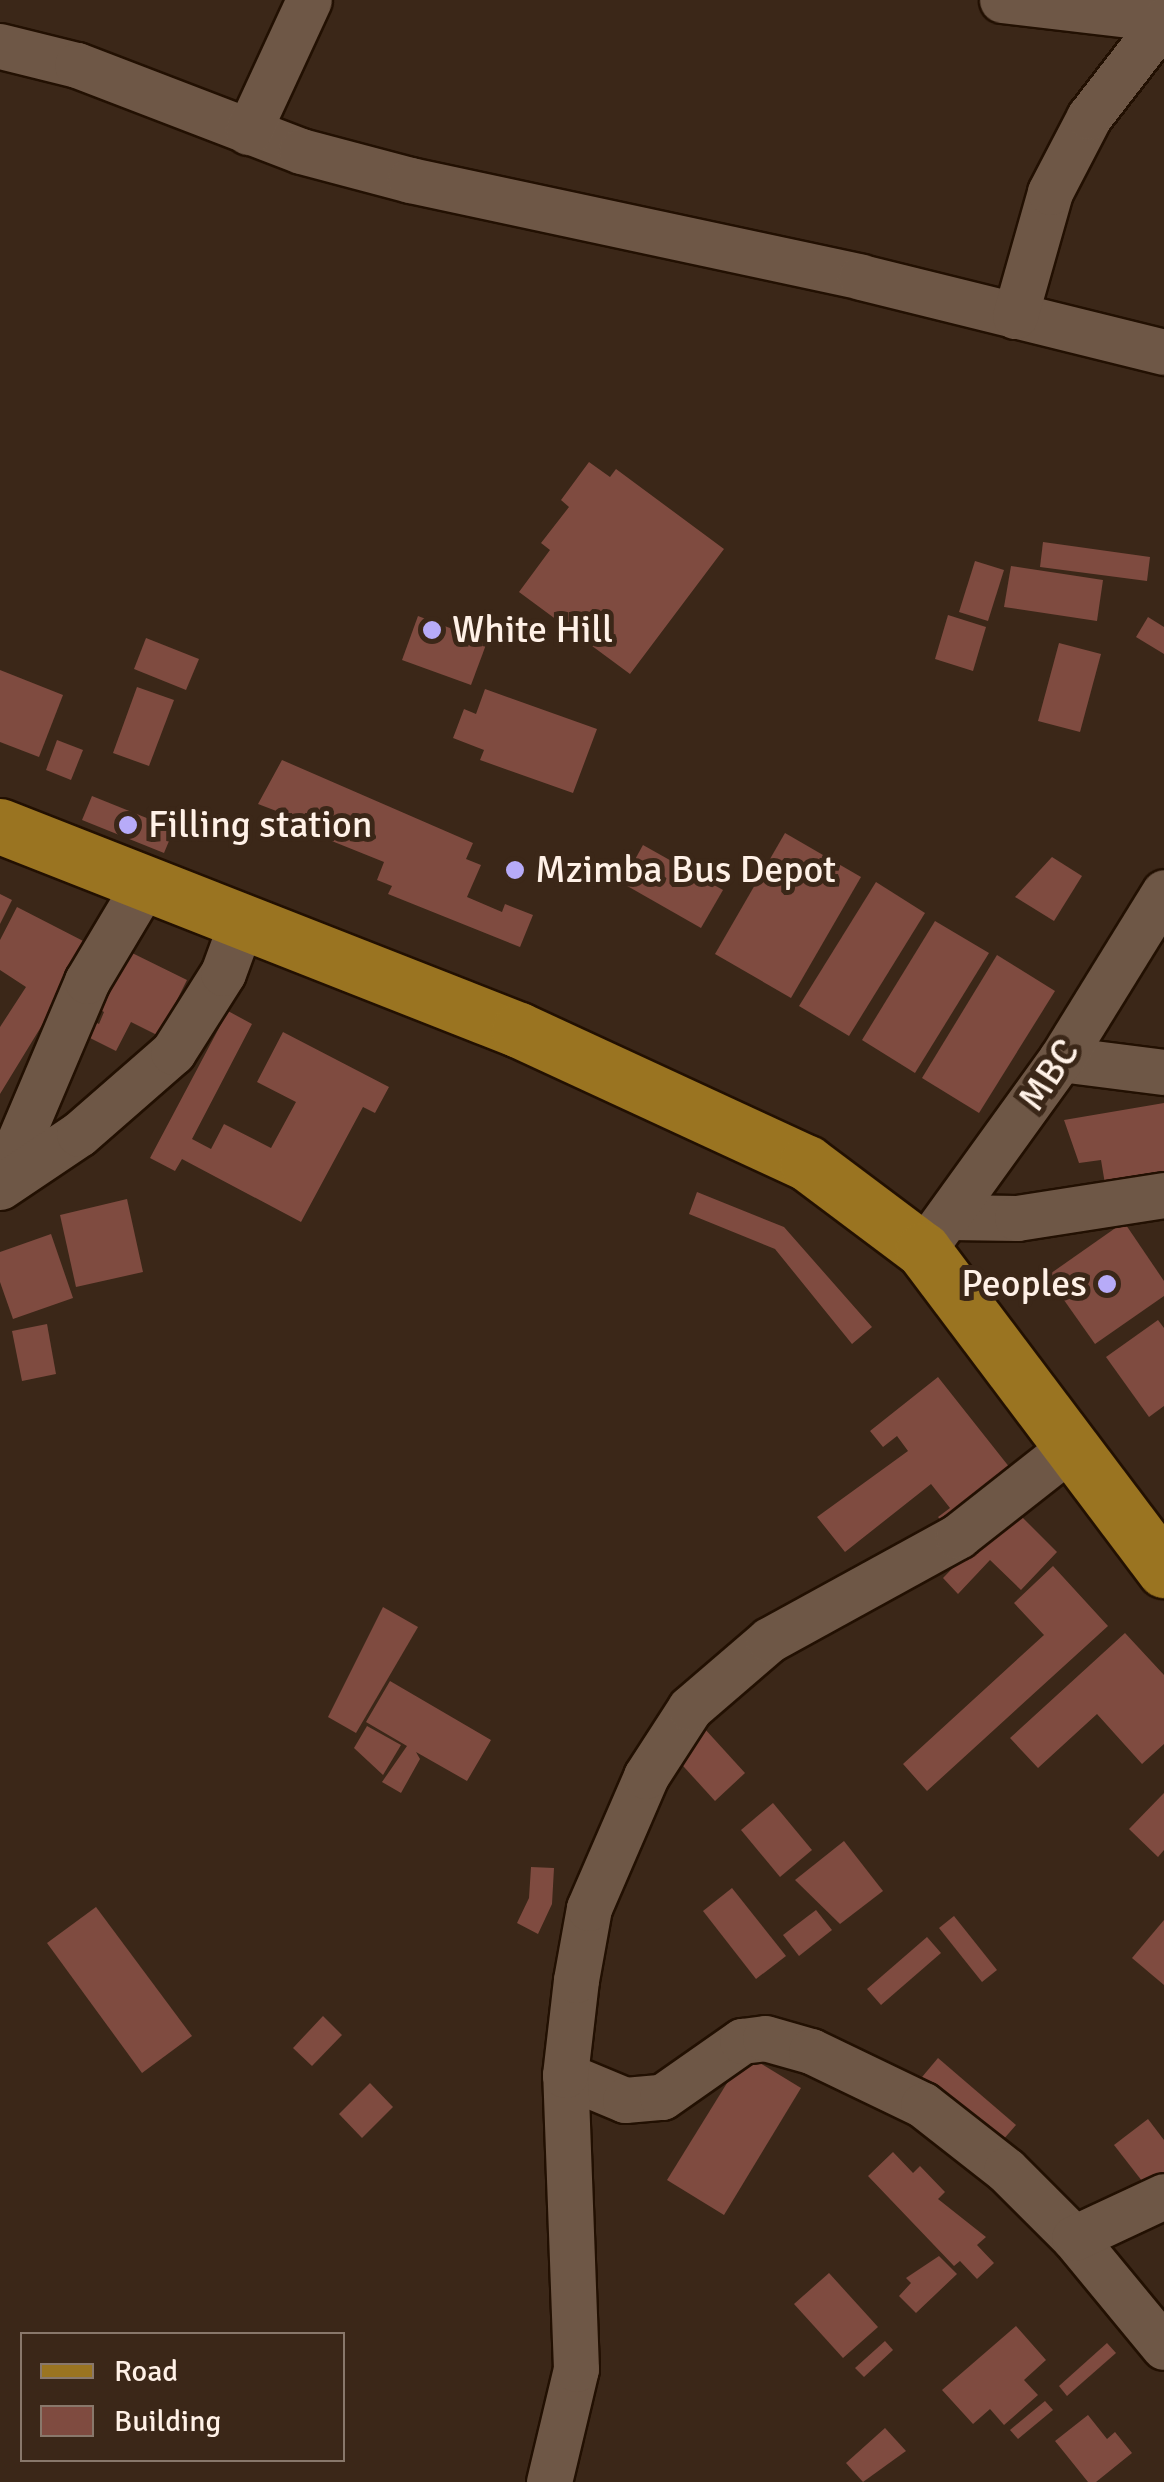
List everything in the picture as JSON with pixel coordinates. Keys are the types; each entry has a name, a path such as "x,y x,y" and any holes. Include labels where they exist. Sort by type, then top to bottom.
{"main road":[{"path":"0,826 519,1030 734,1126 937,1234 1070,1448 1164,1570"}],"street":[{"path":"248,132 309,0"},
{"path":"1002,0 1164,20"},
{"path":"1016,316 1050,192 1088,117 1164,20"},
{"path":"0,46 77,64 248,132 410,180 1164,352"},
{"path":"0,1186 87,981 146,882"},
{"name":"MBC","path":"937,1234 1061,1059 1164,892"},
{"path":"0,1186 80,1134 174,1052 223,973 242,921"},
{"path":"1061,1059 1164,1072"},
{"path":"937,1234 1164,1195"},
{"path":"549,2482 576,2370 566,2075 589,1908 646,1776 690,1708 769,1640 958,1536 1070,1448"},
{"path":"566,2075 625,2100 662,2097 742,2042 764,2038 811,2051 923,2106 1006,2170 1074,2238 1164,2347"},
{"path":"1074,2238 1164,2196"}],"building":[{"path":"589,462 610,477 616,469 724,549 630,674 519,592 550,550 541,543 569,507 561,500"},
{"path":"1043,542 1150,557 1147,581 1040,567"},
{"path":"975,561 1004,570 988,621 959,612"},
{"path":"1011,566 1103,580 1097,621 1004,607"},
{"path":"948,615 986,627 973,671 935,659"},
{"path":"418,616 487,642 471,685 402,660"},
{"path":"1148,617 1164,627 1164,654 1136,637"},
{"path":"146,638 199,659 186,690 134,669"},
{"path":"1059,643 1101,654 1080,732 1038,721"},
{"path":"0,670 63,695 39,757 0,742"},
{"path":"137,687 174,700 149,766 113,753"},
{"path":"485,689 597,729 573,793 480,760 484,750 453,738 464,709 476,714"},
{"path":"57,740 83,750 71,780 46,770"},
{"path":"282,760 473,843 466,859 481,865 467,897 502,912 505,904 533,915 520,947 388,894 392,886 377,880 384,862 277,819 279,812 258,804"},
{"name":"Filling station","path":"92,796 174,829 164,853 82,820"},
{"path":"785,833 861,877 791,998 715,954"},
{"path":"643,845 723,890 701,928 622,883"},
{"path":"1052,857 1082,876 1054,921 1015,897"},
{"path":"876,882 925,913 849,1036 799,1006"},
{"path":"0,894 12,900 0,924"},
{"path":"17,907 91,945 0,1094 0,1027 26,987 0,970 0,940"},
{"path":"935,921 989,953 915,1073 862,1040"},
{"path":"124,949 187,980 159,1036 131,1022 116,1051 82,1034 89,1019 99,1024 104,1012 95,1007"},
{"path":"997,955 1055,991 979,1113 922,1078"},
{"path":"228,1011 252,1024 192,1139 211,1149 224,1124 271,1148 296,1102 257,1082 283,1032 389,1087 375,1113 363,1107 301,1222 182,1159 175,1171 150,1158"},
{"path":"1164,1103 1164,1175 1105,1184 1101,1160 1079,1163 1064,1120"},
{"path":"697,1192 784,1227 872,1327 852,1344 775,1249 689,1214"},
{"path":"127,1199 143,1272 76,1287 60,1215"},
{"path":"1124,1222 1164,1281 1164,1296 1095,1344 1047,1276"},
{"path":"51,1234 73,1298 13,1319 0,1282 0,1252"},
{"path":"1158,1320 1164,1328 1164,1406 1149,1417 1106,1357"},
{"path":"47,1324 56,1374 22,1381 12,1331"},
{"path":"938,1377 1014,1473 946,1527 938,1517 950,1508 931,1484 845,1552 817,1517 908,1451 897,1436 883,1447 870,1431"},
{"path":"1012,1507 1057,1552 1021,1590 990,1560 958,1594 943,1578"},
{"path":"1053,1566 1108,1626 927,1791 903,1764 1044,1635 1014,1603"},
{"path":"383,1607 418,1627 356,1733 328,1717"},
{"path":"1125,1633 1164,1675 1164,1744 1142,1764 1097,1714 1038,1768 1010,1738"},
{"path":"390,1681 491,1740 467,1781 416,1752 420,1759 401,1793 382,1782 407,1746 366,1722"},
{"path":"367,1726 401,1745 383,1775 354,1748"},
{"path":"704,1728 745,1773 715,1801 674,1756"},
{"path":"1164,1793 1164,1850 1158,1857 1129,1829"},
{"path":"773,1803 812,1850 780,1877 741,1830"},
{"path":"844,1841 883,1891 840,1924 795,1880"},
{"path":"531,1867 554,1868 552,1904 538,1934 517,1923 529,1898"},
{"path":"732,1888 786,1956 756,1979 703,1911"},
{"path":"96,1907 192,2036 142,2073 47,1943"},
{"path":"816,1910 832,1930 799,1956 783,1935"},
{"path":"954,1916 997,1970 982,1982 939,1928"},
{"path":"1164,1920 1164,1985 1132,1958"},
{"path":"927,1937 941,1953 881,2005 867,1989"},
{"path":"323,2016 342,2035 312,2066 293,2048"},
{"path":"745,2054 801,2088 724,2215 667,2180"},
{"path":"938,2058 1016,2125 995,2149 917,2083"},
{"path":"370,2083 393,2107 362,2138 339,2114"},
{"path":"1148,2119 1164,2140 1164,2179 1149,2190 1114,2145"},
{"path":"893,2152 913,2173 920,2166 945,2192 938,2199 986,2237 977,2245 994,2263 977,2279 960,2261 954,2266 868,2176"},
{"path":"939,2256 957,2274 916,2313 899,2296 911,2283 906,2278"},
{"path":"829,2273 878,2327 843,2358 794,2304"},
{"path":"1016,2326 1046,2360 1024,2380 1038,2395 1004,2425 990,2409 973,2424 942,2390"},
{"path":"885,2341 893,2350 864,2377 855,2368"},
{"path":"1107,2343 1116,2353 1067,2396 1059,2386"},
{"path":"1045,2401 1053,2410 1018,2439 1010,2430"},
{"path":"1088,2415 1107,2439 1115,2432 1132,2453 1096,2482 1088,2482 1055,2441"},
{"path":"885,2428 906,2451 863,2482 846,2463"}],"place":[{"name":"White Hill","path":"432,630"},
{"name":"Filling station","path":"128,825"},
{"name":"Mzimba Bus Depot","path":"515,870"},
{"name":"Peoples","path":"1107,1284"}]}
